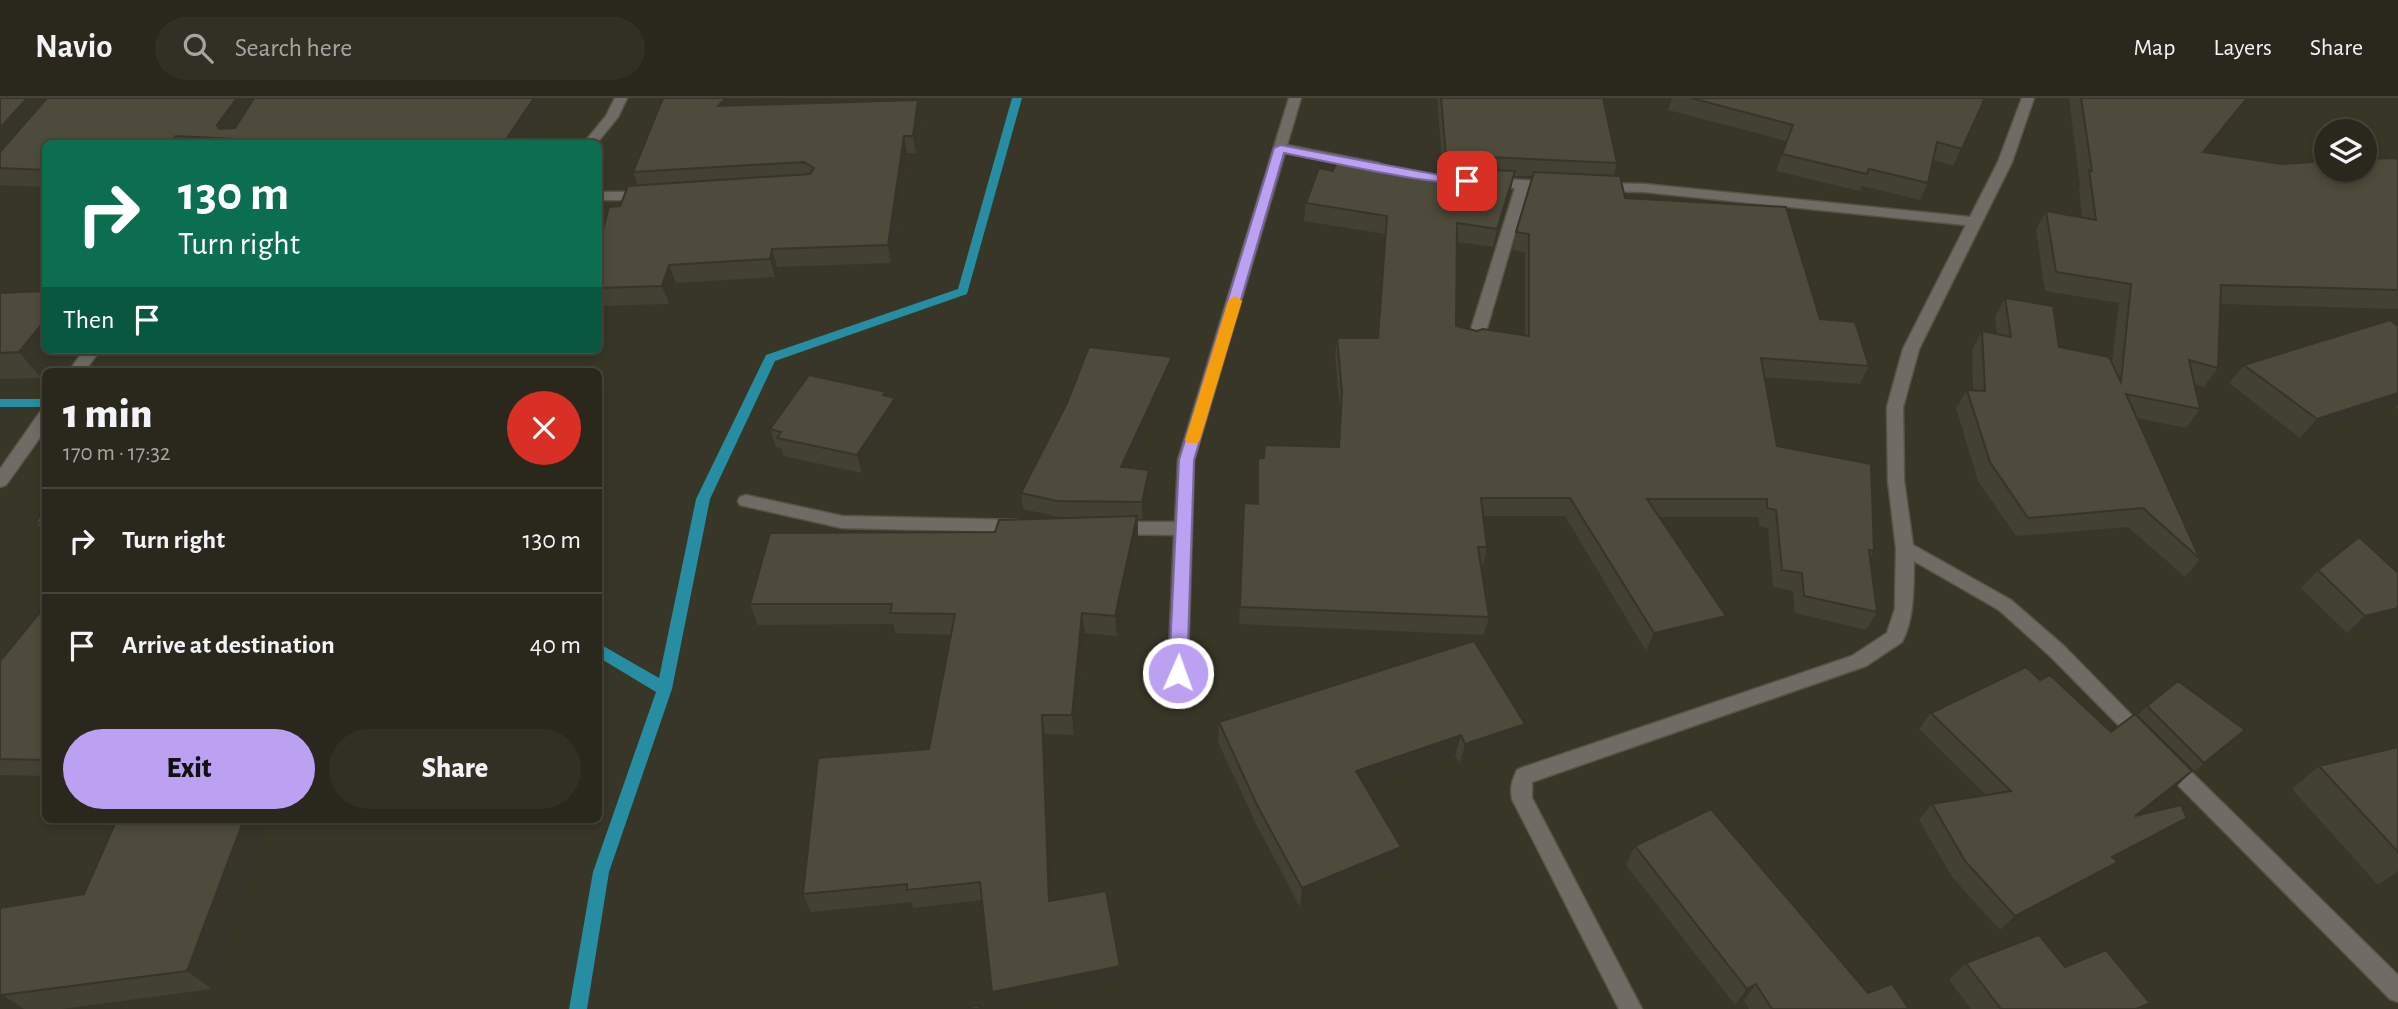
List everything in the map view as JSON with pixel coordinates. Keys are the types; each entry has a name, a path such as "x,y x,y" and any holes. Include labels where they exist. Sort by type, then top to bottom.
{"street":[{"path":"592,140 612,117 621,98"},
{"path":"1177,697 1186,460 1295,98"},
{"path":"1631,1009 1522,799 1520,787 1524,776 1859,660 1895,637 1904,609 1905,548 1896,481 1895,407 1911,349 2005,163 2028,98"},
{"path":"1280,148 1399,171"},
{"path":"1480,182 1562,186"},
{"path":"1475,342 1521,185"},
{"path":"1590,187 1644,188 1977,222"},
{"path":"602,196 657,195"},
{"path":"0,481 42,422"},
{"path":"746,501 842,522 1033,526"},
{"path":"1102,527 1184,529"},
{"path":"1905,548 2005,605 2057,651 2398,991"}],"building":[{"path":"0,98 27,98 0,128"},
{"path":"47,98 237,98 217,125 219,129 235,128 254,98 534,98 506,140 258,140 176,136 172,140 42,140 42,170 0,168 0,152"},
{"path":"663,98 726,98 718,106 918,100 913,136 904,136 888,245 772,249 770,259 669,265 662,286 602,288 602,233 609,207 620,206 628,186 810,174 814,168 804,162 633,172"},
{"path":"1441,98 1603,98 1617,163 1446,155"},
{"path":"1691,98 1985,98 1962,149 1937,142 1928,183 1869,169 1867,174 1782,154 1793,125"},
{"path":"2081,98 2247,98 2203,152 2281,164 2314,162 2314,182 2377,182 2377,159 2398,158 2398,290 2221,285 2218,368 2189,360 2200,409 2126,394 2200,559 2143,508 2028,518 1990,462 1967,390 1985,391 1982,331 2011,337 2005,298 2053,306 2059,347 2109,357 2121,382 2131,284 2056,272 2046,211 2096,220 2089,170 2092,171"},
{"path":"1356,162 1448,176 1447,168 1515,171 1497,229 1457,223 1456,326 1477,331 1483,329 1529,336 1529,234 1516,232 1534,172 1620,176 1625,198 1786,207 1820,319 1855,322 1869,366 1761,358 1777,446 1871,464 1874,551 1869,550 1877,612 1804,596 1802,573 1782,570 1776,510 1767,508 1767,499 1647,499 1726,616 1654,633 1570,498 1481,498 1487,547 1478,547 1489,617 1240,607 1244,503 1258,504 1258,459 1264,458 1265,445 1339,447 1342,392 1337,338 1378,338 1387,216 1306,203 1319,168 1333,171 1336,163 1355,165"},
{"path":"42,291 42,324 19,352 0,353 0,293"},
{"path":"2390,320 2398,326 2398,393 2317,419 2244,365"},
{"path":"1089,347 1172,357 1121,467 1149,470 1142,502 1057,501 1021,493 1067,403"},
{"path":"809,375 886,392 883,395 895,398 857,455 777,438 781,432 770,429"},
{"path":"42,513 42,522 35,523"},
{"path":"1137,516 1115,616 1082,613 1072,715 1042,715 1049,901 1106,891 1120,966 992,992 980,882 907,890 907,884 803,894 818,758 929,749 955,614 890,613 892,604 750,604 770,533 995,532 999,520"},
{"path":"2359,537 2398,573 2398,608 2365,616 2318,570"},
{"path":"42,610 42,760 0,759 0,661"},
{"path":"1474,641 1525,724 1465,744 1461,735 1356,771 1401,847 1302,888 1257,805 1219,722"},
{"path":"2026,667 2040,680 2050,675 2111,732 2135,714 2192,771 2135,816 2181,805 2187,818 2112,857 2118,862 2015,916 1965,861 1932,804 2011,791 1931,713"},
{"path":"2178,681 2245,730 2204,763 2147,706"},
{"path":"2398,747 2398,852 2319,766"},
{"path":"1711,809 1868,993 1892,984 1909,1009 1772,1009 1756,984 1747,989 1635,846"},
{"path":"115,823 242,823 187,971 2,995 0,1000 0,908 84,894"},
{"path":"2039,935 2065,967 2106,950 2150,1003 2136,1009 2001,1009 1966,963"},
{"path":"979,1006 979,1009 952,1009"}],"waterway":[{"path":"664,689 703,499 770,358 963,291 1017,98"},
{"path":"0,403 42,403"},
{"path":"602,651 664,689"},
{"path":"578,1009 601,872 664,689"}],"slow traffic":[{"path":"1192,440 1235,301"}],"route":[{"path":"1178,673 1186,460 1280,148 1439,179 1467,181"}]}
